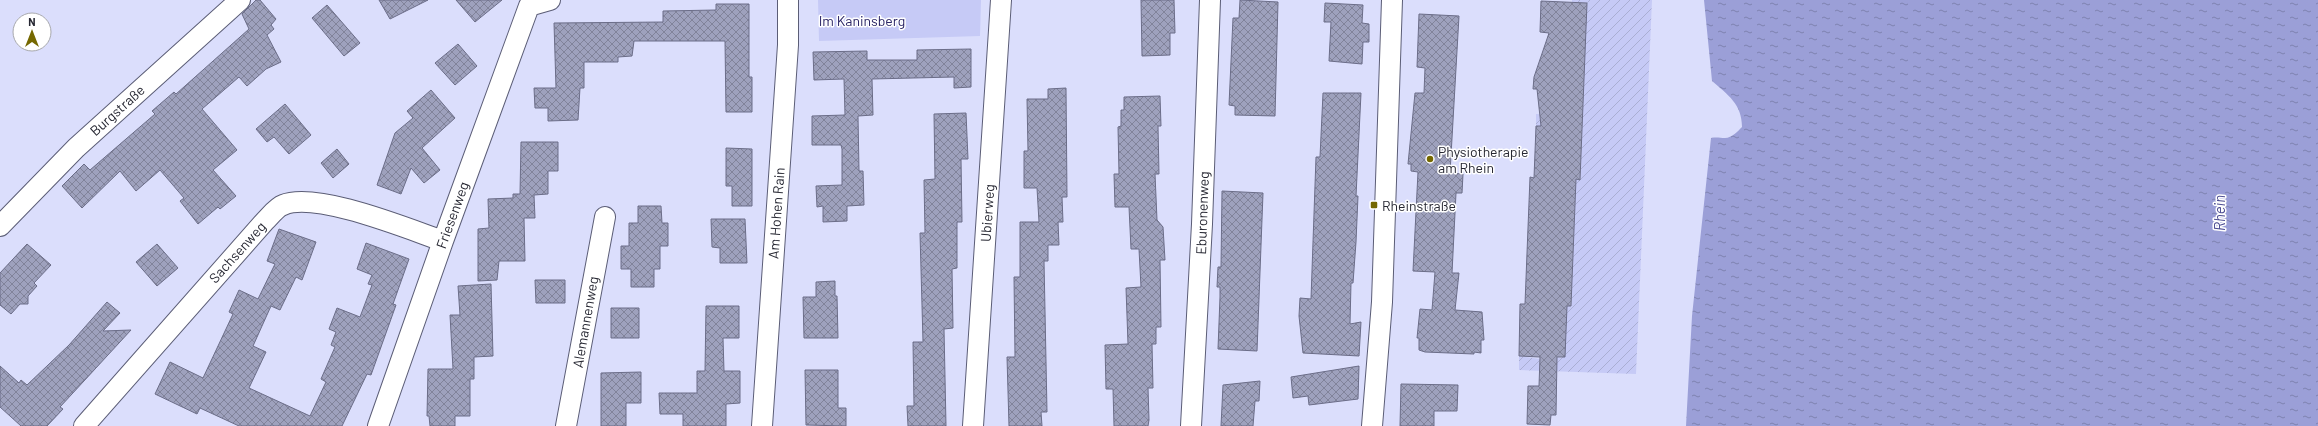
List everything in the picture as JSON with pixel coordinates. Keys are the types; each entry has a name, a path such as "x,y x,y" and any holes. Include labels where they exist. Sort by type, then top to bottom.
{"street":[{"name":"Burgstraße","path":"0,226 76,148 240,0"},
{"path":"526,3 550,0"},
{"name":"Am Hohen Rain","path":"762,426 788,45 788,0"},
{"name":"Ubierweg","path":"973,426 1001,0"},
{"name":"Eburonenweg","path":"1192,426 1202,224 1210,0"},
{"path":"1372,426 1382,302 1392,0"},
{"name":"Friesenweg","path":"378,426 526,3"},
{"name":"Sachsenweg","path":"84,426 264,221 282,205 308,201 358,213 443,241"},
{"name":"Alemannenweg","path":"566,426 605,217"}],"green space":[{"name":"Im Kaninsberg","path":"818,0 981,0 980,36 819,41"},
{"path":"1572,0 1652,0 1636,374 1519,370 1519,356 1548,360 1549,357 1562,358 1566,306 1571,306 1576,179 1580,180 1581,162 1578,162 1578,145 1582,145 1582,129 1536,126 1536,114 1581,116 1587,3 1572,2"}],"water":[{"name":"Rhein","path":"1704,0 2318,0 2318,426 1686,426 1692,316 1711,138 1730,137 1742,127 1740,112 1737,106 1729,96 1712,81"}],"building":[{"path":"256,0 260,0 276,19 271,25 274,29 267,35 281,62 266,69 247,86 239,77 202,109 237,150 213,170 236,196 220,209 218,207 198,224 180,201 184,198 160,170 136,191 120,171 82,208 62,186 84,164 90,170 155,114 152,111 174,92 176,94 249,29 242,14"},
{"path":"379,0 428,0 390,19"},
{"path":"456,0 502,0 475,22"},
{"path":"1141,0 1174,0 1175,33 1170,33 1170,55 1142,56"},
{"path":"1240,0 1278,2 1275,116 1235,115 1235,106 1229,105 1233,18 1239,18"},
{"path":"1541,1 1587,3 1580,180 1576,179 1571,306 1567,306 1565,357 1557,357 1556,415 1551,415 1550,425 1527,424 1528,386 1539,386 1540,357 1519,356 1520,304 1525,304 1530,177 1534,178 1536,126 1541,126 1537,89 1533,89 1534,77 1549,33 1540,32"},
{"path":"1325,3 1363,5 1362,23 1369,24 1369,42 1363,42 1362,64 1329,61 1331,22 1324,22"},
{"path":"716,4 749,4 749,77 752,77 752,112 726,112 725,41 634,41 632,56 618,57 618,62 584,62 584,88 580,88 578,120 548,121 548,108 535,108 534,88 556,88 554,23 663,22 663,11 716,10"},
{"path":"327,5 360,43 344,56 312,18"},
{"path":"1419,14 1459,16 1450,173 1463,174 1462,193 1456,193 1452,273 1459,273 1455,310 1482,312 1484,340 1481,340 1481,353 1425,352 1419,350 1419,338 1417,338 1420,309 1432,310 1435,272 1413,271 1418,172 1411,171 1411,164 1408,164 1415,93 1424,93 1425,68 1417,67"},
{"path":"458,44 477,66 455,85 435,63"},
{"path":"971,49 971,87 954,88 954,77 872,79 873,115 858,116 859,171 863,171 864,205 847,206 847,221 823,222 823,206 817,207 816,186 842,185 842,149 841,145 812,145 812,116 845,115 844,79 814,80 813,52 867,51 867,60 917,60 917,50"},
{"path":"1066,88 1067,197 1062,197 1063,222 1058,222 1059,245 1048,245 1048,261 1044,261 1047,412 1041,412 1042,426 1009,426 1007,357 1015,357 1014,277 1020,277 1020,222 1039,222 1037,188 1024,188 1024,151 1028,151 1027,99 1048,99 1048,89"},
{"path":"431,90 455,118 422,148 440,170 424,183 411,168 401,194 377,185 395,133 413,118 407,111"},
{"path":"1323,93 1361,93 1356,196 1358,196 1356,242 1353,283 1351,283 1350,324 1361,322 1359,356 1303,353 1299,316 1300,298 1311,299 1316,157 1320,157"},
{"path":"1160,96 1161,126 1158,126 1159,174 1155,174 1157,220 1163,227 1165,260 1160,260 1161,327 1156,327 1156,344 1152,344 1153,388 1148,388 1149,420 1148,426 1114,426 1113,389 1106,389 1105,345 1128,344 1126,288 1141,287 1139,249 1131,249 1129,207 1115,207 1114,174 1119,174 1118,127 1121,126 1121,110 1124,110 1124,97"},
{"path":"285,104 311,135 289,154 274,137 267,142 256,129"},
{"path":"966,113 968,159 961,159 962,222 957,222 957,268 952,269 953,328 944,329 946,426 908,426 907,406 914,406 913,342 923,342 920,233 925,233 924,180 935,179 934,114"},
{"path":"521,142 558,142 558,171 548,171 548,194 534,195 535,218 524,218 525,261 499,261 497,280 478,281 478,229 489,228 488,199 513,198 513,194 520,194"},
{"path":"726,148 752,149 752,206 732,206 732,186 726,186"},
{"path":"337,149 349,164 333,178 321,163"},
{"path":"1222,191 1263,193 1257,351 1218,349 1220,287 1217,287 1218,267 1221,267"},
{"path":"638,206 661,206 662,223 668,223 668,246 660,246 660,269 654,269 654,287 631,287 631,269 621,269 621,246 629,246 629,223 638,223"},
{"path":"711,219 745,219 747,263 720,263 720,248 712,247"},
{"path":"279,229 316,242 302,280 296,277 280,310 271,306 253,346 266,352 249,388 310,416 326,382 321,379 335,347 331,345 336,332 329,329 337,308 360,317 372,285 368,284 372,275 357,269 366,243 409,259 393,304 396,305 371,375 367,374 342,426 239,426 200,408 197,414 155,394 170,362 203,378 233,314 229,312 239,290 258,299 275,264 267,261"},
{"path":"27,244 51,265 34,283 37,286 28,296 28,304 20,304 11,314 0,305 0,273"},
{"path":"157,244 178,268 157,286 136,262"},
{"path":"535,280 565,280 565,303 536,303"},
{"path":"835,281 835,296 837,296 838,338 804,338 803,297 816,297 816,282"},
{"path":"491,284 493,356 474,357 474,379 470,379 470,416 455,416 455,426 430,426 429,416 427,416 428,369 453,369 450,315 460,315 458,286"},
{"path":"107,302 120,313 103,331 131,330 60,407 63,409 47,426 21,426 0,407 0,366 19,383 21,380 27,385 69,345"},
{"path":"706,306 739,306 739,338 723,338 724,371 740,371 740,403 726,404 726,426 683,426 683,414 660,414 659,393 697,393 697,371 705,371"},
{"path":"611,308 639,308 639,338 611,338"},
{"path":"1359,366 1358,399 1309,405 1308,396 1293,398 1291,377"},
{"path":"805,370 838,370 838,408 846,408 846,426 806,425"},
{"path":"641,372 641,403 626,403 626,426 601,426 601,373"},
{"path":"1260,381 1259,401 1255,401 1253,426 1221,426 1223,385"},
{"path":"1401,384 1458,385 1457,411 1434,411 1434,426 1400,426"}],"place":[{"name":"Physiotherapie am Rhein","path":"1430,159"},
{"name":"Rheinstraße","path":"1374,205"}]}
